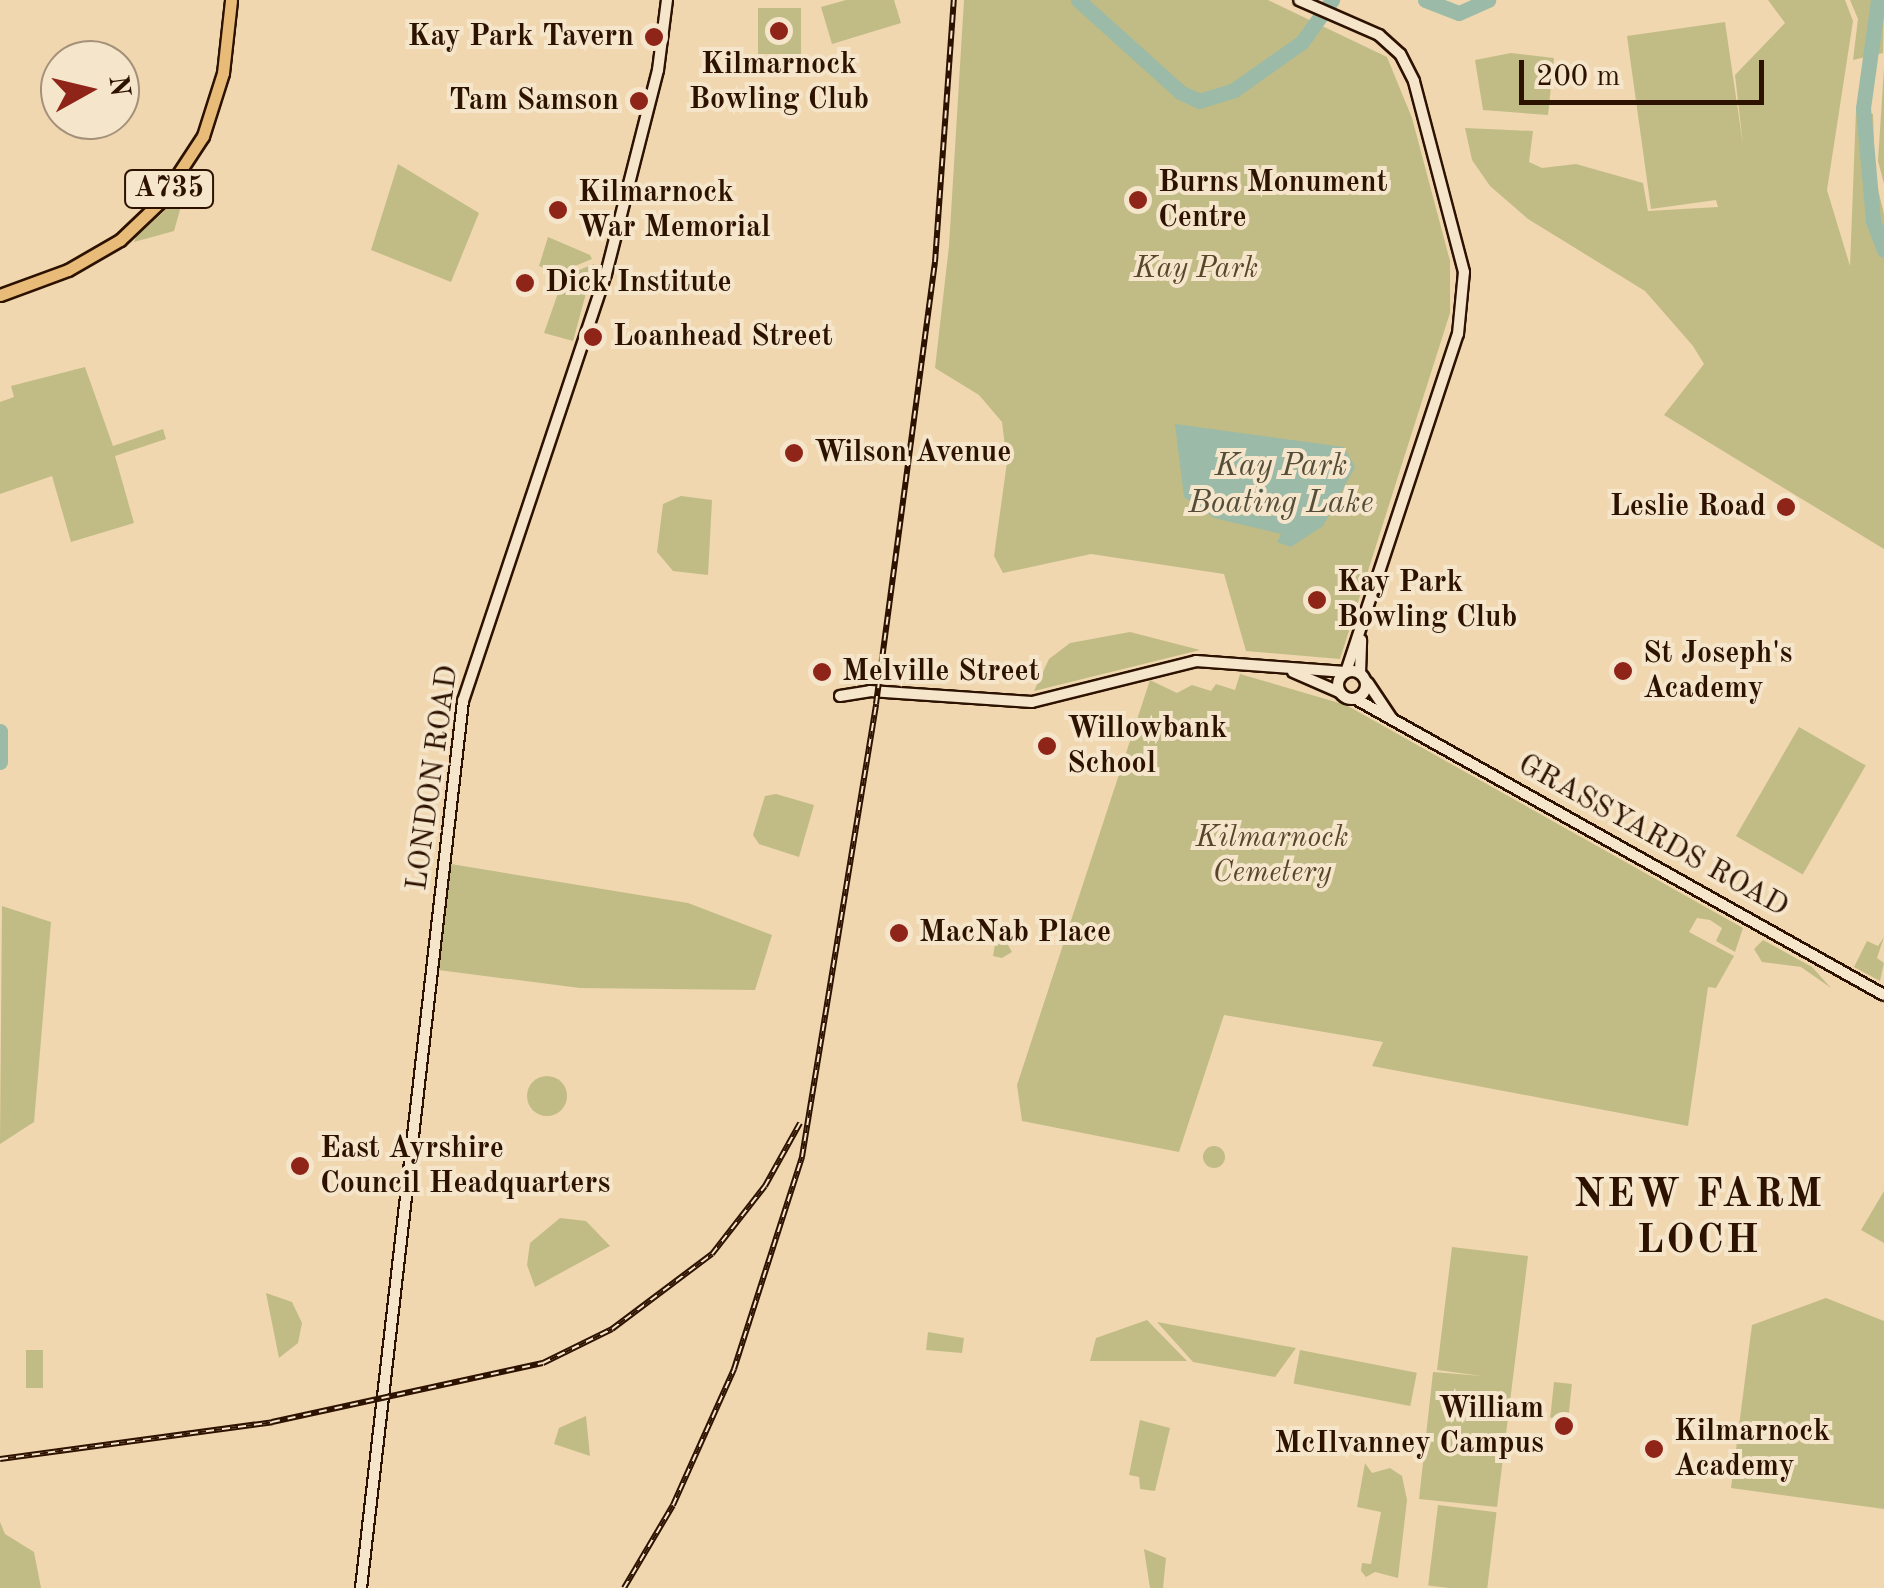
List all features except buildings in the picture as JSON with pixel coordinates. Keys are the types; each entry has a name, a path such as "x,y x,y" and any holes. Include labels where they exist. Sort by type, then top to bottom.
{"main road":[{"name":"A735","path":"0,295 68,270 120,240 158,203 203,136 224,73 230,0"},
{"path":"1298,0 1350,22 1400,54 1414,81 1464,272 1458,334 1339,692"},
{"name":"LONDON ROAD","path":"361,1588 464,701 484,622 606,274 658,70 667,4"},
{"path":"1356,699 1363,676 1361,630"},
{"path":"840,696 870,691 1002,704 1196,661 1249,661 1287,670 1363,676 1395,724"},
{"name":"GRASSYARDS ROAD","path":"1287,670 1356,699 1884,995"}],"green space":[{"path":"846,0 894,0 901,23 832,44 821,7"},
{"name":"Kay Park","path":"964,0 1268,0 1387,57 1412,118 1450,261 1450,313 1340,659 1246,651 1224,574 1091,554 1003,573 994,556 1007,462 1002,422 979,395 935,368 949,246"},
{"path":"1768,0 1845,0 1853,21 1827,190 1850,266 1856,110 1873,114 1875,177 1884,214 1884,549 1664,415 1704,364 1693,346 1645,291 1528,219 1490,186 1472,160 1465,128 1533,131 1529,162 1542,168 1576,164 1643,183 1648,211 1718,207 1716,200 1651,209 1627,36 1725,22 1743,145 1735,75 1785,23"},
{"path":"1850,0 1884,0 1883,53 1853,60 1858,19"},
{"name":"Kilmarnock Bowling Club","path":"758,8 801,8 801,54 758,54"},
{"path":"1511,53 1554,58 1548,115 1483,110 1475,60"},
{"path":"1884,68 1884,184 1878,161"},
{"path":"398,164 479,213 451,282 371,250"},
{"path":"185,192 174,231 134,242 136,237"},
{"path":"548,237 592,259 558,273 539,266"},
{"path":"594,264 573,341 544,333 564,276"},
{"path":"85,367 113,446 163,429 166,439 115,456 134,523 71,542 52,476 0,494 0,402 14,397 11,386"},
{"path":"681,496 712,500 708,575 673,571 657,552 663,504"},
{"path":"1130,632 1200,650 1034,691 1049,659 1070,643"},
{"name":"Kilmarnock Cemetery","path":"1240,674 1346,705 1743,928 1735,952 1716,941 1722,928 1710,920 1697,918 1689,932 1734,956 1716,988 1708,987 1688,1126 1372,1066 1383,1042 1224,1015 1179,1152 1022,1121 1017,1085 1150,680 1177,693 1192,685 1211,691 1216,684 1235,690"},
{"path":"1799,727 1866,765 1803,875 1736,836"},
{"path":"776,794 814,805 799,857 759,844 753,835 765,796"},
{"path":"451,864 688,903 772,935 755,990 580,988 438,970"},
{"path":"2,906 51,922 34,1122 0,1144"},
{"path":"999,921 1015,935 1008,945 1012,952 1002,958 993,956"},
{"path":"1884,937 1877,958 1884,963 1880,981 1854,967 1867,941 1878,946"},
{"path":"1763,940 1812,967 1831,988 1801,967 1762,962 1754,949"},
{"path":"547,1076 561,1082 567,1096 561,1110 547,1116 533,1110 527,1096 533,1082"},
{"path":"1210,1146 1218,1146 1225,1157 1218,1168 1210,1168 1203,1161 1203,1153"},
{"path":"1884,1191 1884,1243 1861,1230"},
{"path":"560,1218 586,1221 610,1246 535,1287 527,1265 530,1243"},
{"path":"1452,1247 1528,1256 1497,1507 1419,1499 1433,1372 1482,1376 1437,1370"},
{"path":"266,1293 292,1302 302,1323 298,1343 279,1358"},
{"path":"1826,1298 1884,1321 1884,1509 1731,1488 1752,1325"},
{"path":"1147,1320 1187,1361 1090,1361 1096,1338"},
{"path":"1157,1322 1296,1348 1275,1377 1193,1362"},
{"path":"928,1332 964,1338 962,1353 926,1350"},
{"path":"26,1350 43,1350 43,1388 26,1388"},
{"path":"1300,1350 1417,1373 1410,1406 1294,1383"},
{"path":"1554,1382 1572,1384 1568,1420 1550,1418"},
{"path":"586,1416 590,1456 554,1444 559,1428"},
{"path":"1140,1420 1170,1428 1155,1491 1140,1489 1139,1477 1129,1475"},
{"path":"1365,1463 1372,1473 1390,1468 1402,1476 1407,1500 1398,1578 1375,1572 1366,1577 1361,1571 1362,1563 1371,1564 1381,1512 1357,1507"},
{"path":"1438,1505 1497,1512 1487,1588 1428,1585"},
{"path":"0,1522 5,1534 34,1552 41,1588 0,1588"},
{"path":"1144,1549 1166,1558 1163,1588 1150,1588"}],"water":[{"name":"Kay Park Boating Lake","path":"1175,424 1344,447 1355,467 1323,526 1291,547 1277,542 1281,534 1214,518 1184,497"}],"waterway":[{"path":"1078,0 1180,92 1199,101 1234,90 1302,42 1332,0"},
{"path":"1425,0 1459,13 1488,0"},
{"path":"1878,0 1863,108 1873,221 1884,250"},
{"path":"0,731 0,762"}],"railway":[{"path":"624,1588 673,1505 734,1369 802,1157 876,704 935,262 954,0"},
{"path":"0,1459 272,1422 543,1363 612,1329 712,1254 765,1186 800,1123"}],"place":[{"name":"Kilmarnock Bowling Club","path":"779,31"},
{"name":"Kay Park Tavern","path":"654,37"},
{"name":"Tam Samson","path":"639,101"},
{"name":"Burns Monument Centre","path":"1138,200"},
{"name":"Kilmarnock War Memorial","path":"558,210"},
{"name":"Dick Institute","path":"525,283"},
{"name":"Loanhead Street","path":"593,337"},
{"name":"Wilson Avenue","path":"794,453"},
{"name":"Leslie Road","path":"1786,507"},
{"name":"Kay Park Bowling Club","path":"1317,600"},
{"name":"St Joseph's Academy","path":"1623,671"},
{"name":"Melville Street","path":"822,672"},
{"name":"Willowbank School","path":"1047,746"},
{"name":"MacNab Place","path":"899,933"},
{"name":"East Ayrshire Council Headquarters","path":"300,1166"},
{"name":"William McIlvanney Campus","path":"1564,1426"},
{"name":"Kilmarnock Academy","path":"1654,1449"}],"district":[{"name":"NEW FARM LOCH","path":"1699,1219"}]}
